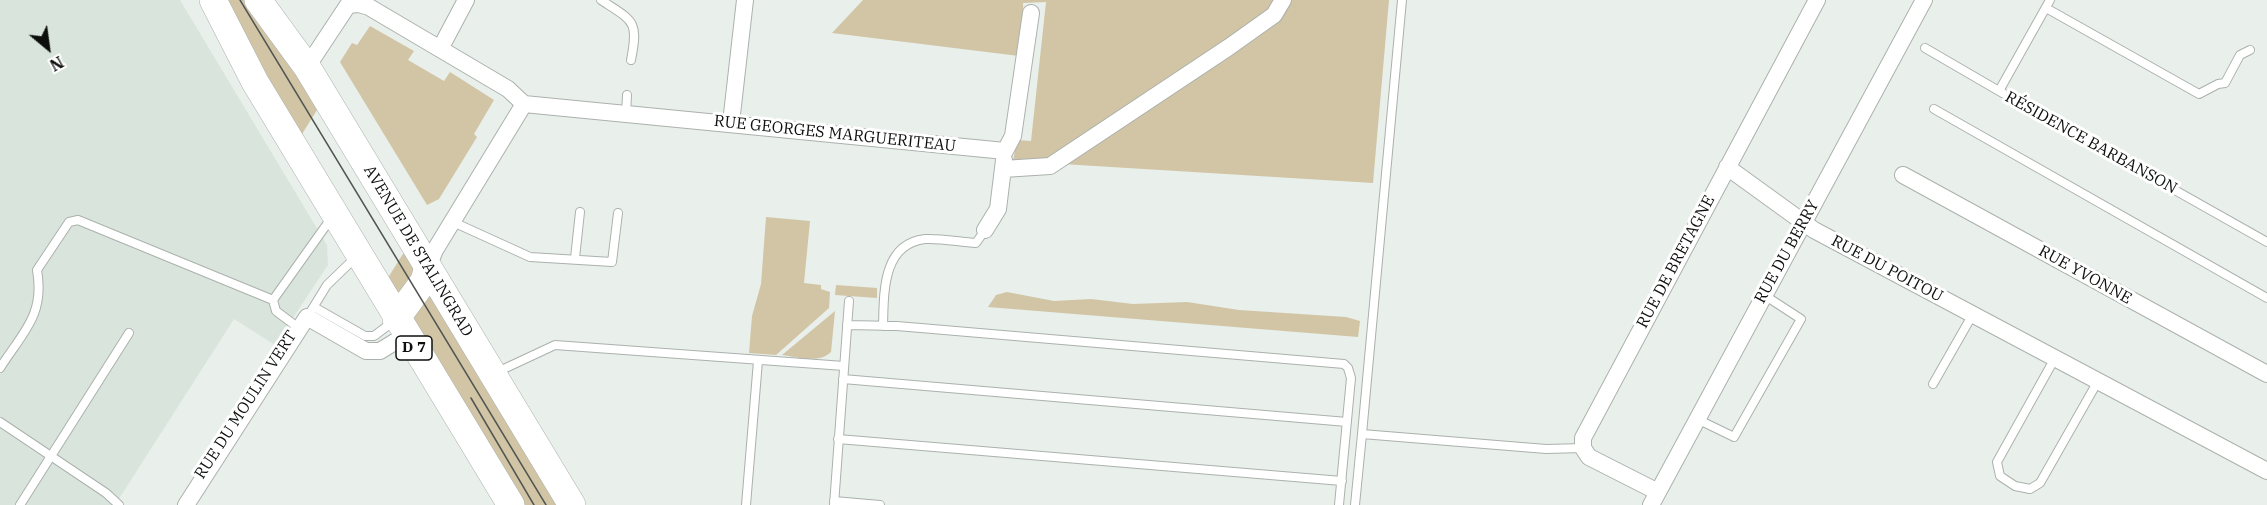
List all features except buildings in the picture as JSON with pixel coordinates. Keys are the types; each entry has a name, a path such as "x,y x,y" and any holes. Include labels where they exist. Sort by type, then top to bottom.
{"main road":[{"name":"D 7","path":"213,0 255,82 401,327 511,505"},
{"name":"AVENUE DE STALINGRAD","path":"258,0 307,67 572,505"},
{"path":"401,327 424,281 428,267"}],"street":[{"path":"440,49 466,0"},
{"path":"730,123 745,0"},
{"path":"1003,169 1050,166 1274,15 1282,0"},
{"name":"RUE DE BRETAGNE","path":"1583,448 1583,438 1817,0"},
{"name":"RUE DU BERRY","path":"1654,498 1699,420 1763,294 1924,0"},
{"path":"307,67 348,5 359,4 369,7 508,89 524,104 428,267"},
{"path":"985,230 998,209 1005,151 1013,136 1031,13"},
{"name":"RUE GEORGES MARGUERITEAU","path":"524,104 1005,151"},
{"name":"RUE DU POITOU","path":"1727,166 1803,222 2267,471"},
{"name":"RUE YVONNE","path":"1903,175 2267,374"},
{"name":"RUE DU MOULIN VERT","path":"186,505 305,320 366,351 380,351 401,327"},
{"path":"1583,448 1589,458 1654,498"}],"lane":[{"path":"601,0 631,20 636,36 631,60"},
{"path":"1355,505 1402,0"},
{"name":"RÉSIDENCE BARBANSON","path":"2250,50 2240,55 2224,83 2199,94 2048,4 1999,91 2267,242"},
{"path":"1925,48 1999,91"},
{"path":"618,113 627,95"},
{"path":"1934,109 2267,298"},
{"path":"575,258 580,212"},
{"path":"453,222 530,257 612,262 618,213"},
{"path":"273,300 335,215"},
{"path":"0,368 38,309 40,288 37,270 69,222 78,220 273,300"},
{"path":"882,326 885,279 894,257 909,243 926,239 976,243 985,230"},
{"name":"RUE DU MOULIN VERT","path":"181,505 327,285 358,255"},
{"path":"1699,420 1734,437 1801,319 1763,294"},
{"path":"273,300 276,311 305,320"},
{"path":"849,301 834,503 880,505"},
{"path":"1933,384 1973,314"},
{"path":"847,325 1344,364 1351,378 1339,505"},
{"path":"20,505 129,333"},
{"path":"492,374 555,345 844,366"},
{"path":"2055,358 1997,462 2000,476 2016,486 2030,489 2040,483 2098,381"},
{"path":"746,505 758,361"},
{"path":"843,379 1347,422"},
{"path":"0,422 106,493 119,505"},
{"path":"1362,434 1546,449 1583,448"},
{"path":"838,440 1342,481"}],"shaded area":[{"path":"0,0 180,0 327,245 328,265 275,345 234,319 115,505 0,505"},
{"path":"222,0 249,0 320,105 299,139"},
{"path":"863,0 1389,0 1373,183 1013,161 1017,140 1031,141 1046,2 1023,3 1024,29 1019,56 832,33"},
{"path":"370,26 414,51 408,60 444,81 450,72 494,100 474,134 477,137 439,199 427,205 340,62 352,43 357,45"},
{"path":"766,217 810,221 804,283 821,285 821,289 830,292 829,308 776,355 749,353 752,316 761,284"},
{"path":"406,249 418,266 398,299 386,281"},
{"path":"836,285 877,288 877,298 835,295"},
{"path":"431,289 563,505 521,505 410,323"},
{"path":"1007,292 1054,301 1091,299 1133,304 1187,302 1239,310 1346,317 1360,321 1358,337 988,307 996,295"},
{"path":"835,311 831,352 814,359 782,355"}],"tram line":[{"path":"240,0 546,505"},
{"path":"471,398 534,505"}]}
